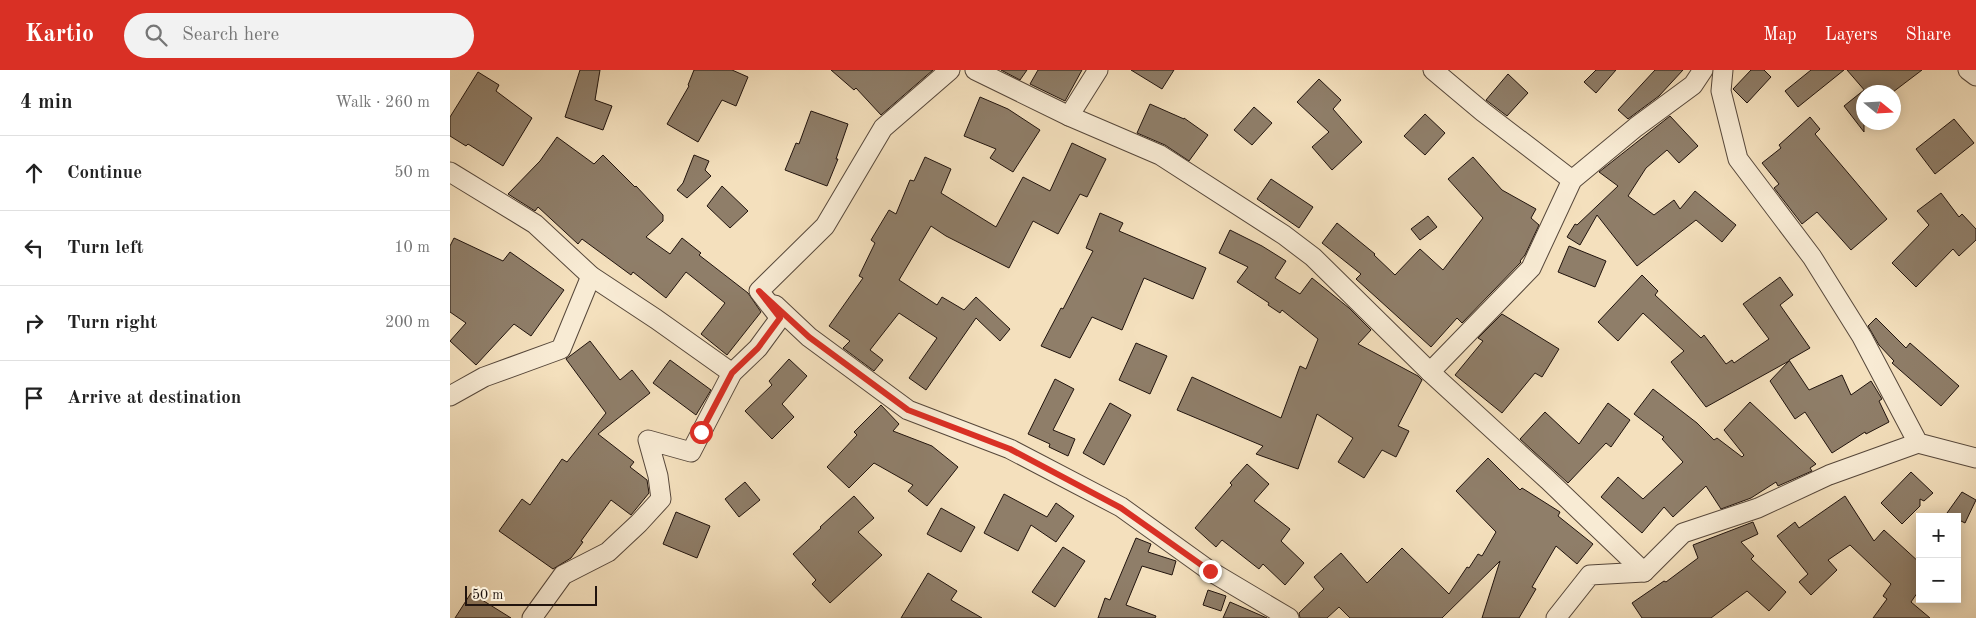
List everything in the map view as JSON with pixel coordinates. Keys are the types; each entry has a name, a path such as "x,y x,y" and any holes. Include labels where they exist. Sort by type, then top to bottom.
{"street":[{"path":"759,291 825,226 883,128 950,70"},
{"path":"975,70 1069,116 1160,155 1284,235 1313,257 1430,372 1548,480 1644,572"},
{"path":"1069,116 1098,70"},
{"path":"1433,70 1483,112 1572,180"},
{"path":"1430,372 1531,268 1572,180 1636,127 1693,86 1703,70"},
{"path":"1723,70 1721,91 1738,159 1812,257 1862,338 1918,443"},
{"path":"1968,70 1976,76"},
{"path":"450,172 535,224 591,276 732,373"},
{"path":"450,396 484,377 561,349 591,276"},
{"path":"532,618 563,575 608,552 661,499 658,476 648,440 691,452 732,373 758,348 780,318 759,291"},
{"path":"759,291 809,337 908,410 1010,449 1121,508 1210,571 1289,618"},
{"path":"1556,618 1590,575 1644,572 1683,533 1758,508 1829,475 1918,443 1976,458"}],"building":[{"path":"580,70 600,70 595,100 612,106 603,130 565,117"},
{"path":"694,70 732,70 748,77 736,106 722,100 698,142 667,124 689,86"},
{"path":"831,70 933,70 881,115 856,88 854,90"},
{"path":"1001,70 1027,70 1020,80"},
{"path":"1038,70 1082,70 1065,101 1030,84"},
{"path":"1131,70 1174,70 1162,89"},
{"path":"1596,70 1616,70 1596,93 1584,82"},
{"path":"1655,70 1683,70 1659,96 1628,119 1618,110"},
{"path":"1751,70 1764,70 1771,77 1747,103 1733,89"},
{"path":"1811,70 1844,70 1798,107 1785,91"},
{"path":"1847,70 1922,70 1901,86 1860,85"},
{"path":"478,72 499,85 496,91 532,118 503,166 468,144 466,146 450,136 450,117"},
{"path":"1508,74 1528,93 1507,116 1486,100"},
{"path":"1319,79 1341,100 1333,109 1362,142 1332,170 1312,147 1329,132 1297,102"},
{"path":"1856,96 1856,122 1844,106"},
{"path":"980,97 1008,109 1040,130 1013,172 990,158 996,149 964,136"},
{"path":"1150,104 1184,118 1208,135 1189,161 1165,145 1137,133"},
{"path":"1254,107 1272,123 1252,145 1234,130"},
{"path":"811,111 848,124 836,159 838,159 827,186 785,170 796,143 799,144"},
{"path":"1425,114 1445,133 1425,155 1404,136"},
{"path":"1670,116 1698,146 1679,163 1667,150 1646,168 1628,196 1654,215 1674,200 1680,209 1695,191 1736,225 1722,242 1696,220 1637,266 1597,215 1580,245 1567,237 1575,224 1577,225 1618,186 1599,172"},
{"path":"1810,117 1820,129 1815,134 1887,219 1851,250 1817,212 1802,224 1774,188 1779,184 1762,163 1781,148 1779,145"},
{"path":"1954,119 1974,143 1935,174 1916,149"},
{"path":"557,137 594,164 603,155 663,215 663,221 646,237 670,254 682,238 701,253 699,255 748,293 761,312 727,355 701,334 725,303 686,272 666,298 633,272 631,275 582,239 578,244 538,207 535,211 508,194 540,161"},
{"path":"1072,143 1106,159 1087,197 1080,194 1058,234 1033,221 1009,268 946,236 931,226 899,280 937,305 942,297 964,310 976,297 1010,329 1000,341 976,318 926,390 909,378 937,338 899,313 870,350 883,360 874,371 843,348 850,341 829,326 863,278 859,276 875,243 871,240 889,210 896,214 910,180 914,181 925,157 951,169 941,193 996,227 1023,177 1050,191"},
{"path":"694,155 709,161 705,170 711,176 687,198 677,190 683,183"},
{"path":"1473,157 1502,190 1536,209 1531,218 1539,225 1521,262 1462,323 1457,318 1431,347 1356,279 1361,274 1322,243 1337,223 1375,254 1395,275 1420,249 1443,270 1483,218 1448,179"},
{"path":"1271,179 1313,207 1299,228 1257,199"},
{"path":"722,186 748,211 730,228 707,206"},
{"path":"1941,193 1959,217 1962,214 1976,229 1976,240 1959,256 1953,249 1916,287 1892,263 1929,225 1917,211"},
{"path":"1100,213 1123,223 1119,231 1206,268 1193,299 1144,278 1122,330 1092,317 1070,358 1041,346 1061,308 1063,309 1093,251 1086,248"},
{"path":"1428,216 1437,227 1420,240 1411,229"},
{"path":"1230,230 1286,261 1275,278 1300,294 1312,278 1349,308 1371,330 1358,344 1418,376 1422,380 1398,426 1409,431 1396,457 1382,450 1364,478 1338,462 1353,438 1317,414 1298,469 1256,454 1263,446 1177,410 1192,377 1281,418 1300,366 1306,369 1318,339 1282,310 1280,313 1268,305 1269,303 1237,282 1248,267 1219,253"},
{"path":"454,238 503,261 510,252 564,290 531,336 514,324 476,365 450,341 466,323 450,312 450,246"},
{"path":"1569,246 1606,261 1595,287 1558,272"},
{"path":"1642,275 1658,291 1655,295 1701,338 1704,335 1726,364 1732,360 1734,363 1769,339 1743,304 1780,277 1793,295 1780,305 1810,348 1789,360 1809,390 1842,375 1851,395 1871,381 1882,399 1879,401 1889,422 1866,434 1865,432 1832,453 1805,412 1795,419 1770,381 1789,361 1706,407 1671,362 1684,351 1643,313 1618,341 1598,322"},
{"path":"1502,314 1559,349 1542,377 1535,373 1502,413 1455,375 1483,341 1478,338"},
{"path":"1876,318 1906,348 1910,343 1959,386 1941,406 1892,363 1894,361 1879,345 1868,326"},
{"path":"590,341 620,380 632,370 650,393 598,434 634,462 630,467 647,480 649,493 631,515 611,500 571,558 553,569 499,531 522,499 530,505 562,459 567,462 606,413 566,359"},
{"path":"1136,343 1167,356 1150,394 1119,380"},
{"path":"789,359 807,376 782,404 794,417 772,439 745,411 772,385 769,381"},
{"path":"670,360 711,390 696,415 653,383"},
{"path":"1055,379 1074,389 1053,430 1075,439 1068,456 1049,447 1050,444 1028,434"},
{"path":"1653,389 1697,423 1714,440 1717,438 1742,457 1744,455 1724,430 1750,402 1816,464 1810,468 1812,471 1778,486 1776,482 1751,498 1721,509 1706,486 1673,517 1664,507 1642,533 1601,497 1618,477 1643,499 1683,462 1662,439 1664,437 1634,414"},
{"path":"1110,403 1131,415 1104,465 1083,453"},
{"path":"1608,403 1630,420 1611,447 1606,443 1568,483 1520,439 1545,412 1579,444"},
{"path":"881,405 899,424 893,431 932,446 958,467 927,506 908,491 913,485 874,463 849,488 827,467 857,435 854,432"},
{"path":"1488,458 1520,490 1522,488 1560,512 1558,516 1593,544 1577,564 1556,546 1532,587 1536,589 1519,618 1482,618 1500,561 1442,618 1350,618 1339,607 1327,618 1300,618 1299,613 1324,589 1314,577 1341,553 1367,583 1402,548 1449,594 1478,554 1482,556 1496,532 1456,491"},
{"path":"1247,464 1269,484 1254,501 1290,529 1281,541 1304,563 1285,585 1263,564 1259,569 1222,540 1216,547 1195,528 1232,485 1230,483"},
{"path":"1911,472 1933,493 1924,501 1920,499 1920,506 1902,524 1881,503"},
{"path":"745,482 760,500 739,517 725,499"},
{"path":"1962,492 1976,500 1965,523 1961,521 1961,513 1947,513"},
{"path":"1004,494 1047,517 1056,503 1074,516 1056,542 1031,525 1018,551 984,533"},
{"path":"854,496 874,518 858,532 882,555 830,603 812,584 816,580 793,554"},
{"path":"1845,496 1874,541 1884,530 1916,559 1916,595 1911,602 1930,618 1873,618 1887,599 1883,596 1891,584 1850,545 1828,560 1837,570 1811,595 1799,582 1808,574 1777,536 1795,522 1799,528"},
{"path":"941,508 975,527 961,552 927,534"},
{"path":"676,512 710,526 697,558 663,544"},
{"path":"1753,522 1758,534 1741,542 1754,556 1751,559 1786,592 1769,611 1747,591 1711,618 1642,618 1632,603 1664,581 1666,582 1698,558 1693,545"},
{"path":"1136,538 1151,544 1148,552 1176,561 1172,575 1142,566 1126,605 1156,616 1155,618 1098,618 1105,598 1110,600"},
{"path":"1063,547 1085,561 1055,607 1032,592"},
{"path":"928,573 957,591 951,600 982,618 901,618"},
{"path":"1208,590 1226,596 1221,611 1203,605"},
{"path":"471,593 511,618 455,618"},
{"path":"1230,602 1267,618 1223,618"}],"route":[{"path":"701,432 732,373 758,348 780,318 759,291 809,337 908,410 1010,449 1121,508 1210,571"}]}
